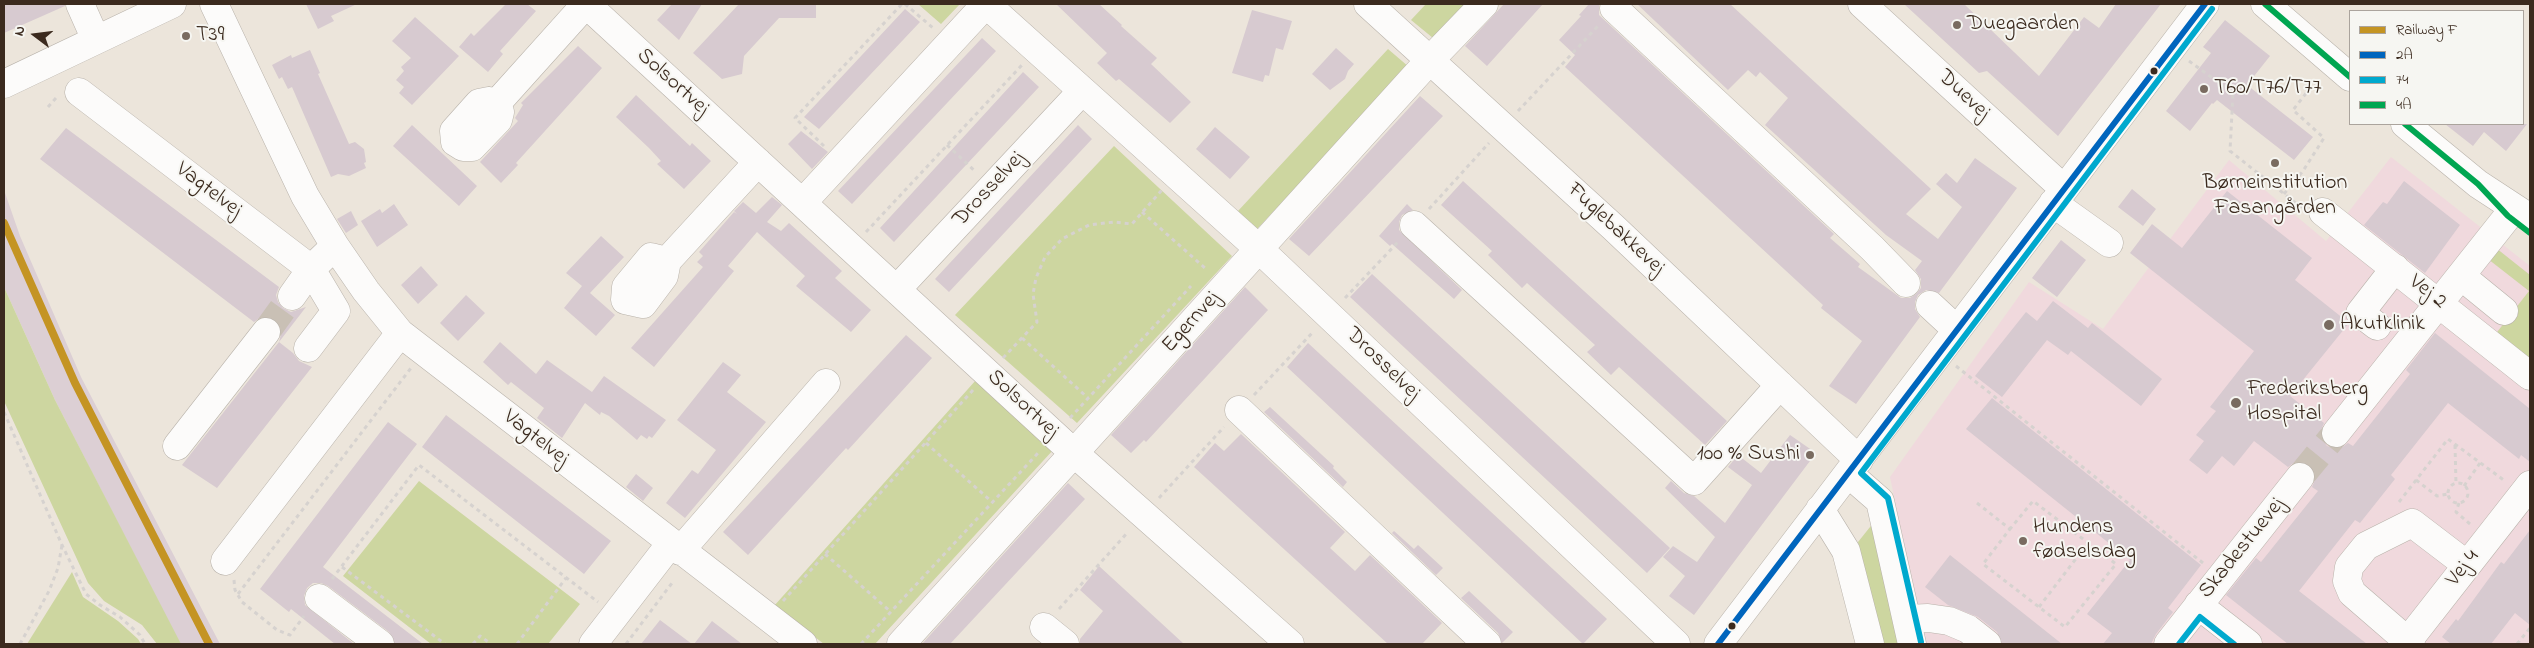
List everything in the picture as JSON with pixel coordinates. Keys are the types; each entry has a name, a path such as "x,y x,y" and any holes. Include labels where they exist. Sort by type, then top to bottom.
{"street":[{"path":"80,4 96,40"},
{"path":"4,84 172,4"},
{"name":"Vagtelvej","path":"214,4 305,196 335,246 400,333 802,644"},
{"name":"Solsortvej","path":"497,103 586,4 1074,453 1290,644"},
{"name":"Drosselvej","path":"803,202 986,4 1259,249 1676,644"},
{"name":"Fuglebakkevej","path":"1368,4 1613,227 1780,385 1854,467 1880,501 1910,632"},
{"name":"Egernvej","path":"901,644 1429,61 1484,4"},
{"name":"Duevej","path":"1862,4 2109,244"},
{"path":"1718,644 1854,467 2170,47 2205,4"},
{"path":"2265,4 2304,35 2340,69"},
{"path":"1614,8 1872,248 1906,283"},
{"name":"Drosselvej","path":"897,289 1082,91"},
{"name":"Vagtelvej","path":"79,92 312,269"},
{"path":"2405,125 2519,217 2530,233"},
{"path":"667,261 758,162"},
{"name":"Vej 2","path":"2324,212 2530,376"},
{"path":"2336,433 2461,276 2519,217"},
{"path":"1414,225 1694,482 1780,385"},
{"path":"292,296 312,269 335,246"},
{"path":"2377,326 2360,314 2395,268"},
{"path":"308,348 336,312 312,269"},
{"path":"2461,276 2504,311"},
{"path":"1930,305 1957,330"},
{"path":"178,446 266,332"},
{"path":"225,561 400,333"},
{"path":"593,644 615,614 681,551 826,383"},
{"path":"1239,410 1487,644"},
{"name":"Skadestuevej","path":"2168,644 2300,477"},
{"name":"Vej 4","path":"2409,643 2527,489"},
{"path":"1820,509 1846,552 1866,641"},
{"path":"2409,643 2352,593 2346,581 2349,567 2366,546 2412,523 2467,565"},
{"path":"318,598 380,644"},
{"path":"2198,605 2248,644"},
{"path":"1910,632 1928,618 1949,621 1968,629 1987,644"},
{"path":"1044,627 1065,644"}],"path":[{"path":"841,162 795,118 903,4 950,43"},
{"path":"2170,47 2233,94 2230,151 2317,220 2324,212"},
{"path":"852,248 1036,50"},
{"path":"2284,194 2303,171 2324,138 2293,110 2340,69"},
{"path":"946,146 992,187"},
{"path":"768,618 988,373 1037,322 1033,294 1036,278 1045,257 1056,245 1062,239 1088,225 1114,222 1132,224 1176,175"},
{"path":"1142,212 1206,269"},
{"path":"1022,338 1088,398"},
{"path":"238,594 423,352"},
{"path":"1940,353 2220,576"},
{"path":"4,412 62,545 86,594 120,617 140,634 146,644"},
{"path":"2412,523 2394,508 2448,439 2480,463 2527,489"},
{"path":"926,442 992,502"},
{"path":"2455,444 2456,484"},
{"path":"2464,486 2480,463"},
{"path":"225,561 236,583 242,602 277,630 290,635 419,465 615,614"},
{"path":"2416,480 2437,496 2448,494"},
{"path":"2448,494 2451,486 2456,484 2464,486"},
{"path":"2448,494 2455,503 2463,502 2468,495 2464,486"},
{"path":"2033,501 2088,543 2116,564 2065,627 1983,564 2033,501"},
{"path":"1977,503 2010,529"},
{"path":"2039,607 2088,543"},
{"path":"20,644 49,591 58,568 62,545"},
{"path":"626,644 681,551"},
{"path":"825,554 891,612"},
{"path":"342,567 444,644"},
{"path":"517,644 566,578"},
{"path":"2517,644 2530,628"},
{"path":"473,644 480,636 491,644"}],"shaded area":[{"name":"Frederiksberg Hospital","path":"2391,157 2530,266 2530,644 1924,644 1890,477 2029,282 2103,329 2229,160 2326,241"},
{"path":"4,190 20,236 81,377 220,644 180,644 55,400 4,287"}],"green space":[{"path":"918,4 960,4 941,24"},
{"path":"1426,4 1465,4 1433,38 1411,20"},
{"path":"1388,49 1409,67 1257,229 1238,211"},
{"path":"1114,146 1232,256 1077,423 955,315"},
{"path":"2496,248 2530,275 2530,365 2494,336 2529,291 2488,259"},
{"path":"4,287 55,400 181,644 157,644 142,625 104,601 88,583 4,401"},
{"path":"976,380 1054,449 875,644 824,644 774,606"},
{"path":"419,481 580,604 548,644 431,644 343,576"},
{"path":"1874,522 1900,644 1879,644 1858,542"},
{"path":"72,572 83,597 118,621 141,644 27,644"}],"building":[{"path":"4,4 65,4 65,6 4,33"},
{"path":"306,4 357,4 331,16 334,21 318,29"},
{"path":"506,4 527,4 536,11 500,51 503,54 488,72 459,47 471,33 474,36"},
{"path":"672,4 702,4 679,40 657,20"},
{"path":"739,4 816,4 816,18 779,18 744,56 742,74 722,79 693,53"},
{"path":"1056,4 1099,4 1157,58 1151,64 1191,102 1170,123 1119,79 1116,81 1097,63 1107,53"},
{"path":"1504,4 1543,4 1487,66 1465,46"},
{"path":"1589,4 1599,4 1599,15 1834,234 1830,238 1860,264 1858,267 1901,298 1910,298 1921,288 1921,279 1915,270 1922,261 1886,235 1765,125 1788,98 1760,72 1756,77 1748,70 1728,90 1637,4 1730,4 1931,189 1906,214 1938,239 1962,207 1936,184 1946,173 1957,183 1975,158 2017,188 1939,293 1926,290 1918,295 1915,309 1920,317 1856,404 1829,386 1862,341 1821,308 1823,305 1565,67 1575,55 1559,40 1581,16 1579,15"},
{"path":"1904,4 1964,4 2039,76 2084,17 2099,28 2116,4 2161,4 2058,136 1987,71 1979,73"},
{"path":"905,9 920,22 819,129 804,117"},
{"path":"1252,10 1292,21 1283,50 1276,48 1269,76 1265,75 1263,82 1232,73"},
{"path":"415,17 459,56 412,105 399,93 404,87 396,80 404,71 401,67 411,58 392,41"},
{"path":"2225,20 2270,56 2247,85 2313,137 2294,160 2217,100 2212,103 2190,131 2166,111 2211,53 2203,47"},
{"path":"982,38 996,51 852,204 838,191"},
{"path":"578,46 602,68 516,163 518,165 501,183 480,162 518,121 515,118 523,105 521,103"},
{"path":"1336,48 1354,64 1348,71 1345,79 1330,90 1312,74"},
{"path":"310,50 320,73 318,74 349,144 355,142 364,149 366,168 349,176 338,174 331,177 292,87 288,89 282,77 279,79 272,65 291,55 292,58"},
{"path":"1023,72 1039,87 894,242 880,228"},
{"path":"636,95 690,146 692,143 711,161 684,189 657,164 661,161 649,148 616,117"},
{"path":"1420,96 1443,116 1309,256 1289,239"},
{"path":"2527,124 2506,151 2484,132 2473,146 2446,125"},
{"path":"412,125 477,186 459,206 393,146"},
{"path":"1078,125 1092,139 949,292 935,279"},
{"path":"1215,127 1250,157 1230,179 1196,149"},
{"path":"66,128 279,287 276,295 278,302 283,308 291,312 306,307 279,342 281,327 275,319 261,317 254,322 40,159"},
{"path":"801,131 828,152 812,169 788,144"},
{"path":"1463,181 1727,421 1705,445 1619,367 1611,375 1587,352 1595,345 1527,283 1522,288 1488,255 1492,251 1441,205"},
{"path":"2404,181 2460,225 2425,273 2364,225 2383,202 2387,204"},
{"path":"2132,189 2156,209 2143,226 2118,207"},
{"path":"2227,191 2312,258 2295,280 2349,323 2290,396 2324,423 2321,430 2321,438 2327,446 2341,448 2348,443 2353,446 2410,374 2406,370 2435,333 2530,409 2530,462 2521,455 2519,459 2448,403 2391,475 2395,479 2360,523 2355,520 2299,591 2367,644 2288,644 2226,595 2256,558 2261,562 2318,491 2312,487 2315,480 2315,472 2310,465 2303,462 2295,462 2288,467 2254,441 2234,466 2222,456 2207,474 2189,460 2204,441 2196,435 2216,411 2210,407 2254,351 2130,253 2152,224 2182,248"},
{"path":"772,197 782,205 767,222 781,231 789,223 842,271 835,278 871,310 851,332 796,286 805,276 757,232 728,266 734,271 654,367 631,348 703,267 697,262 703,256 699,252 734,212 737,214 734,211 743,202 756,213"},
{"path":"394,204 408,225 377,247 361,221 380,209 382,213"},
{"path":"1407,204 1413,210 1402,215 1399,222 1399,230 1462,290 1454,299 1392,244 1390,246 1379,236"},
{"path":"351,211 358,225 346,233 337,219"},
{"path":"601,236 624,257 590,293 615,315 596,336 564,308 582,286 566,273"},
{"path":"2061,240 2086,260 2057,297 2032,278"},
{"path":"421,266 438,285 418,304 401,285"},
{"path":"1372,274 1670,548 1647,573 1350,297"},
{"path":"1245,287 1268,310 1146,442 1144,440 1131,453 1111,435"},
{"path":"466,295 485,313 458,341 440,323"},
{"path":"2053,301 2088,328 2092,323 2162,379 2141,406 2071,351 2068,355 2047,340 2002,397 1975,376 2026,312 2037,321"},
{"path":"906,335 932,358 748,555 723,532"},
{"path":"279,342 293,353 299,361 312,367 217,488 182,465"},
{"path":"500,342 536,374 547,360 592,392 604,376 666,420 652,438 649,436 647,439 641,435 637,440 609,416 601,412 600,415 585,403 562,438 537,418 544,408 511,382 508,385 483,362"},
{"path":"1308,343 1607,619 1583,644 1287,367"},
{"path":"723,362 741,375 727,392 766,422 685,518 666,503 692,470 698,474 716,450 677,420"},
{"path":"1992,398 2201,565 2168,608 2173,612 2156,634 2151,644 2103,644 2112,633 2087,614 2130,560 1966,429"},
{"path":"1270,407 1334,466 1333,468 1347,482 1343,487 1264,412"},
{"path":"446,415 611,541 584,574 422,447"},
{"path":"388,422 417,444 323,567 423,644 395,644 389,632 328,586 321,583 313,583 307,588 304,596 305,605 354,644 335,644 291,609 289,612 260,589"},
{"path":"1241,434 1345,532 1330,548 1355,571 1370,555 1442,623 1422,644 1388,644 1194,467 1215,443 1224,451"},
{"path":"1790,435 1816,453 1694,615 1669,596 1685,576 1663,557 1673,546 1697,562 1715,537 1665,488 1671,481 1684,493 1694,496 1725,523 1752,485 1728,467 1738,455 1761,473"},
{"path":"636,474 653,488 643,501 626,487"},
{"path":"1068,483 1085,499 950,644 922,644"},
{"path":"2530,530 2530,625 2515,613 2491,644 2451,644 2442,637 2456,619 2458,621 2501,562 2504,564"},
{"path":"1394,531 1414,549 1418,545 1443,568 1436,575 1392,533"},
{"path":"1950,555 2062,644 2002,644 1997,632 1978,617 1948,605 1925,587"},
{"path":"1099,566 1184,644 1080,644 1080,639 1103,611 1080,590"},
{"path":"1469,591 1513,632 1502,643 1498,633 1461,598"},
{"path":"660,620 692,644 641,644"},
{"path":"712,621 742,644 694,644"}],"tunnel":[{"path":"266,332 292,296"},
{"path":"2300,477 2336,433"}],"rail line":[{"name":"F","path":"4,223 75,383 209,644"}],"transit line":[{"name":"2A","path":"1718,644 2205,4"},
{"name":"4A","path":"2265,4 2349,76"},
{"name":"74","path":"1921,642 1888,498 1861,473 2212,9"},
{"name":"4A","path":"2406,125 2478,184 2508,216 2530,233"},
{"name":"74","path":"2179,644 2200,617 2234,644"}],"place":[{"name":"Duegaarden","path":"1957,25"},
{"name":"T39","path":"186,36"},
{"name":"T60/T76/T77","path":"2204,89"},
{"name":"Børneinstitution Fasangården","path":"2275,163"},
{"name":"Akutklinik","path":"2329,325"},
{"name":"Frederiksberg Hospital","path":"2236,403"},
{"name":"100 % Sushi","path":"1810,455"},
{"name":"Hundens fødselsdag","path":"2023,541"}]}
